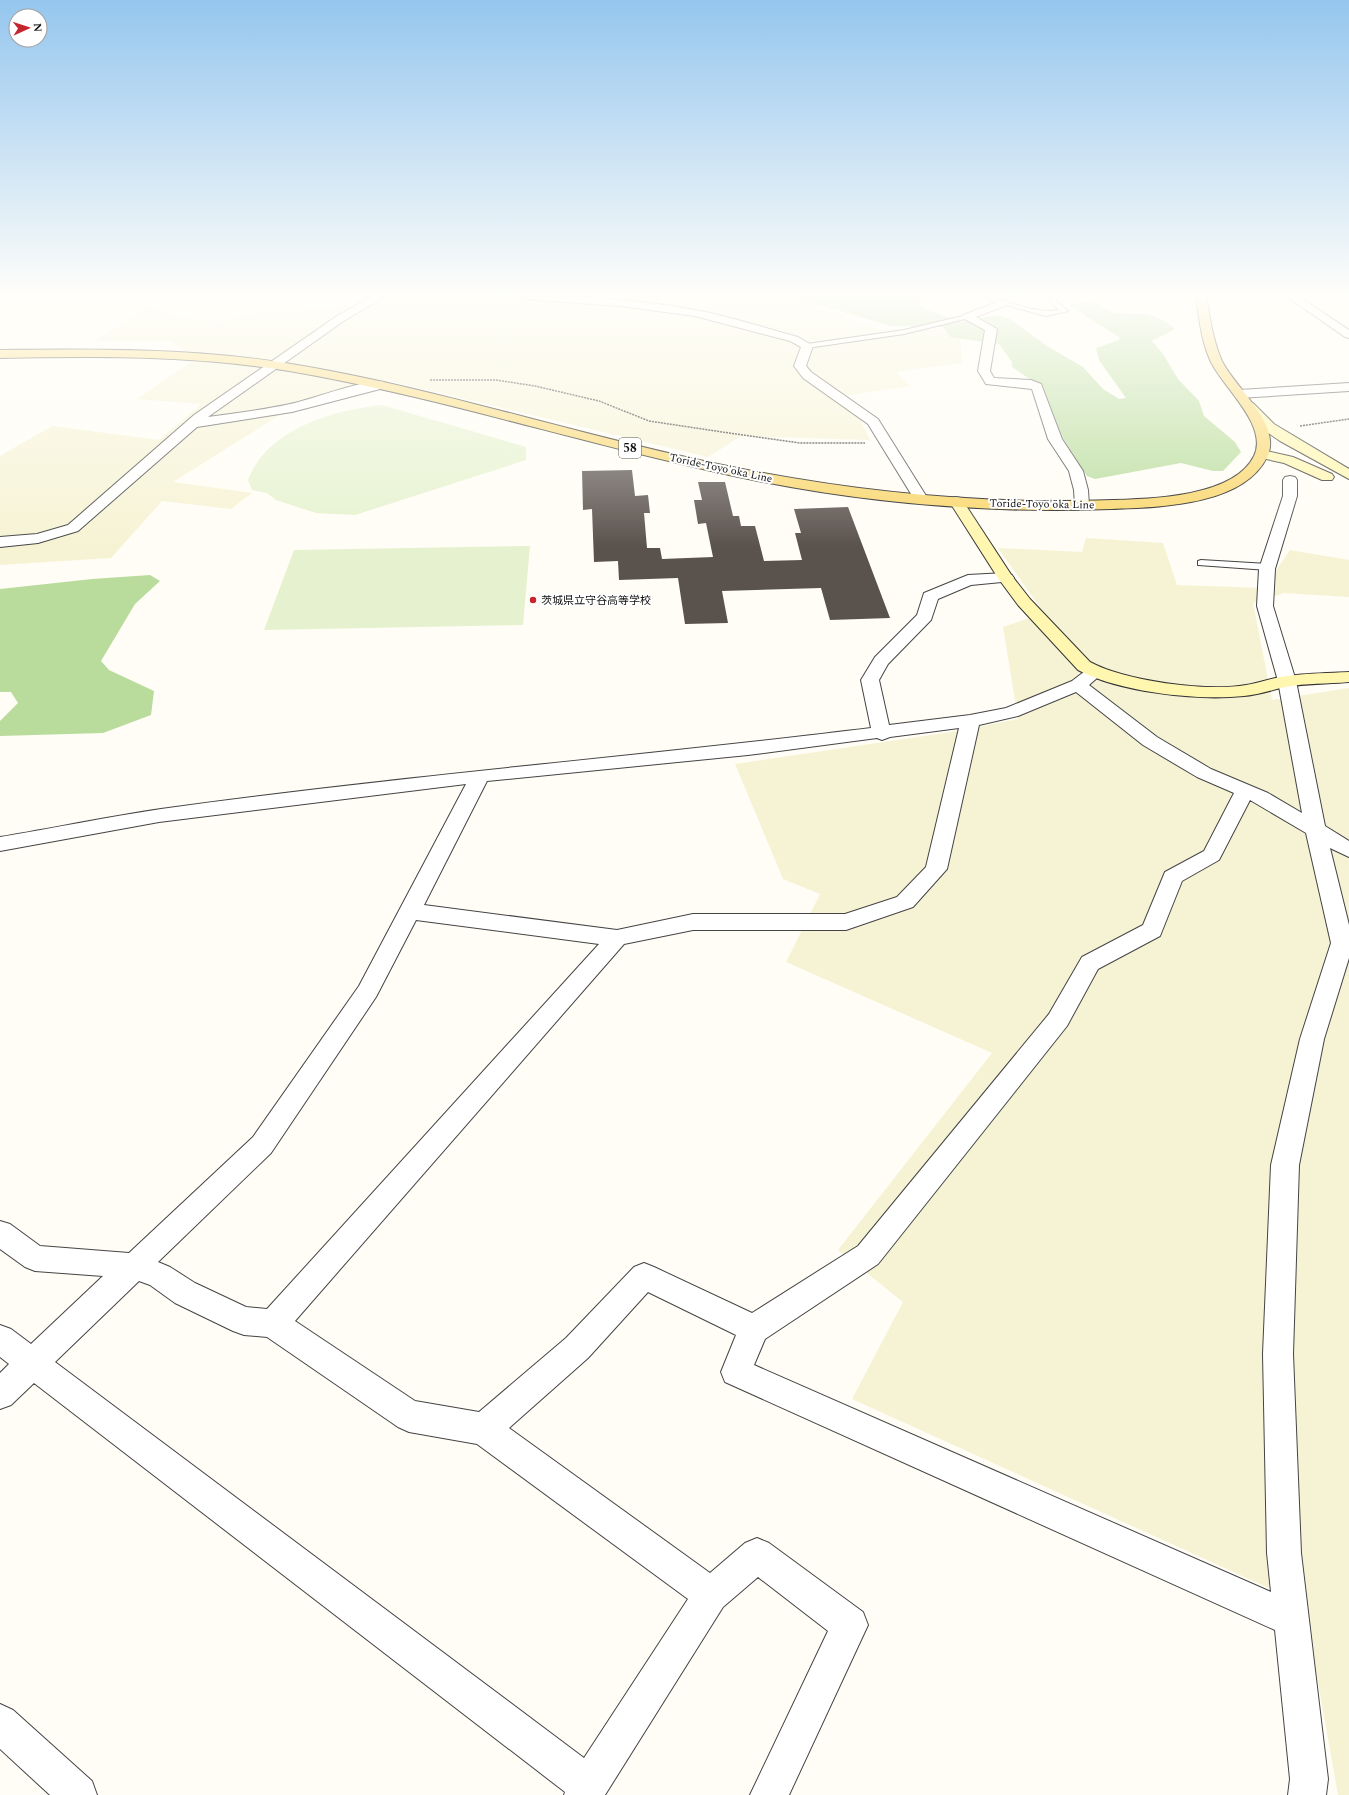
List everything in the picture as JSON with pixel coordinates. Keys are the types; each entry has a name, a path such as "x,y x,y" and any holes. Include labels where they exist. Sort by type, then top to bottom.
{"main road":[{"name":"Toride-Toyo'oka Line","path":"352,380 380,385 710,467 823,487 956,501 1017,505 1082,506 1171,501 1222,489 1244,476 1255,465 1262,454"},
{"path":"1228,380 1248,406 1264,438 1262,454"}],"street":[{"path":"0,542 38,538 73,528 194,423 254,380"},
{"path":"814,380 873,422 921,498"},
{"path":"990,380 1031,384 1037,387 1054,439 1076,471 1081,490 1082,506"},
{"path":"194,423 292,408 363,388 380,385"},
{"path":"1239,394 1349,387"},
{"path":"1248,406 1276,432 1349,475"},
{"path":"1262,454 1289,455 1310,460 1349,475"},
{"path":"1262,454 1303,465 1349,489"},
{"path":"1290,480 1290,496 1268,567 1265,606 1287,681 1316,828 1342,942 1312,1039 1284,1165 1278,1354 1284,1553 1310,1779 1307,1795"},
{"path":"956,501 1006,578 1024,602 1084,666 1095,672 1120,680 1198,692 1245,691 1287,681 1349,677"},
{"path":"882,734 870,680 881,661 925,616 930,596 968,580 1006,578"},
{"path":"0,844 159,816 480,776 882,734 970,721 1011,712 1078,685 1095,672"},
{"path":"1078,685 1150,741 1204,773 1261,797 1316,828 1349,850"},
{"path":"410,911 617,938 693,922 846,922 905,902 936,869 970,721"},
{"path":"0,1394 262,1145 368,991 480,776"},
{"path":"1245,790 1212,855 1173,877 1152,930 1090,963 1058,1020 868,1254 754,1329 736,1372 1291,1619"},
{"path":"273,1324 617,938"},
{"path":"0,1233 35,1258 134,1266 160,1276 185,1293 244,1321 273,1324 409,1416 484,1429 711,1595"},
{"path":"484,1429 577,1348 644,1276 754,1329"},
{"path":"0,1340 32,1363 586,1790 711,1595 757,1555 850,1625 769,1795"},
{"path":"0,1723 78,1795"}],"lane":[{"path":"1201,563 1268,567"}],"path":[{"path":"426,380 496,380 535,386 599,401 649,421 800,444 886,442"},
{"path":"1276,432 1294,427 1349,419"}],"shaded area":[{"path":"165,380 904,380 910,386 848,395 870,440 741,436 708,457 389,381 280,415 173,482 252,493 231,509 162,501 111,558 0,565 0,456 52,426 159,440 201,404 137,399"},
{"path":"1086,538 1163,543 1177,585 1264,588 1290,550 1349,560 1349,597 1284,593 1253,603 1272,700 1349,688 1349,1795 1338,1795 1304,1604 852,1399 903,1302 838,1250 992,1053 786,962 820,894 783,879 735,764 951,732 1018,719 1003,627 1044,613 998,548 1082,552"}],"green space":[{"path":"1031,380 1095,380 1103,389 1119,399 1126,398 1113,380 1179,380 1199,401 1204,416 1235,442 1241,452 1223,471 1213,471 1181,463 1095,479 1087,476 1063,438 1043,388"},
{"path":"382,405 526,447 526,460 355,515 316,513 276,500 267,493 252,490 248,480 257,462 270,447 286,435 323,417"},
{"path":"530,546 523,625 264,630 294,550"},
{"path":"150,575 160,581 135,604 101,661 109,670 154,691 151,715 103,733 0,736 0,721 18,703 11,692 0,692 0,589 92,579"}],"building":[{"path":"632,470 635,496 648,495 650,513 644,513 647,548 660,548 662,559 713,557 706,523 698,524 694,500 702,500 698,482 725,482 733,516 739,516 741,526 755,526 764,561 802,560 795,533 801,533 794,509 848,507 890,618 830,620 821,588 722,591 728,623 685,624 678,578 619,580 618,561 594,562 592,509 583,510 582,471"}],"place":[{"name":"茨城県立守谷高等学校","path":"533,600"}]}
